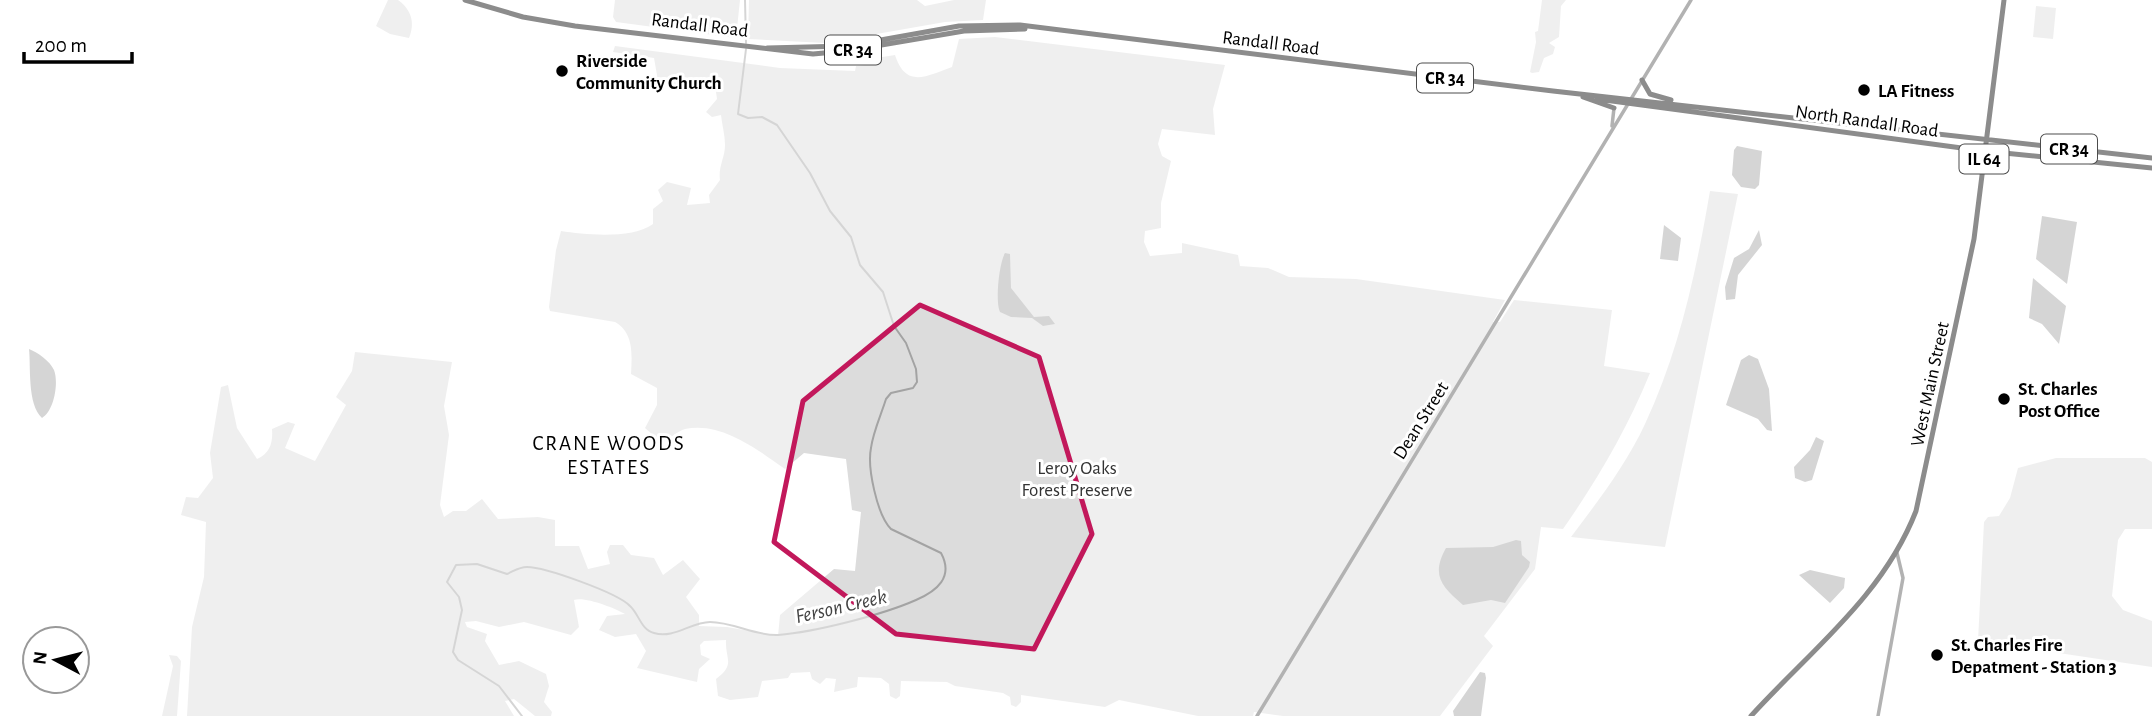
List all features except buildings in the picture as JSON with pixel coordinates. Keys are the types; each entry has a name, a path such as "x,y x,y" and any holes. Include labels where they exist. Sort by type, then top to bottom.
{"main road":[{"name":"Randall Road","path":"464,0 544,21 767,48 847,46 975,25 1035,29 1338,65"},
{"name":"West Main Street","path":"1751,716 1878,583 1897,552 1916,511 1932,448 1974,239 2004,0"},
{"name":"North Randall Road","path":"1338,65 1630,101 1984,151 2150,168"},
{"path":"1642,80 1650,94 1695,106"},
{"name":"North Randall Road","path":"1553,91 1583,97 1695,106 1985,140"},
{"name":"North Randall Road","path":"1583,97 1614,108"},
{"name":"CR 34","path":"1985,140 2152,158"}],"street":[{"name":"Dean Street","path":"1257,716 1691,0"},
{"name":"Dean Street","path":"1607,138 1615,118 1614,108"},
{"path":"1878,716 1903,578 1897,552"}],"highlighted area":[{"path":"920,305 1039,357 1092,534 1034,649 896,634 774,542 803,401"}],"green space":[{"path":"388,0 398,0 409,12 412,27 409,38 390,34 376,26"},
{"path":"615,0 740,0 736,38 616,22 613,17"},
{"path":"749,0 917,0 925,6 954,0 986,0 983,20 945,22 825,43 748,39"},
{"path":"1542,0 1566,0 1561,6 1559,37 1549,43 1555,47 1553,54 1544,58 1539,72 1532,73 1535,32 1538,31"},
{"path":"2036,6 2056,8 2053,39 2033,37"},
{"name":"Leroy Oaks Forest Preserve","path":"995,37 1225,65 1213,109 1215,135 1162,129 1158,144 1162,156 1171,161 1161,203 1161,228 1145,231 1144,242 1150,256 1182,253 1182,243 1238,255 1240,266 1268,268 1289,277 1356,279 1505,300 1493,322 1500,322 1514,300 1612,310 1604,366 1650,373 1611,453 1563,529 1541,527 1535,569 1484,636 1493,646 1440,716 1283,716 1254,712 1253,716 1198,716 1119,700 1105,707 1021,695 1021,702 1016,707 1011,705 1010,697 1003,693 955,686 947,682 901,681 900,696 896,699 890,696 889,684 881,678 858,677 857,687 834,692 836,679 826,678 820,684 812,679 810,672 791,673 788,678 762,681 758,697 730,700 718,696 716,679 728,665 726,640 704,641 700,645 701,655 710,659 699,669 697,682 637,668 646,651 636,634 615,637 599,630 607,616 625,614 600,603 579,599 574,600 579,627 571,635 524,622 499,627 476,621 465,622 467,627 487,634 485,641 499,665 519,661 546,674 549,686 544,702 552,712 551,716 535,716 514,699 505,701 514,716 187,716 192,627 204,577 206,522 181,515 186,497 198,498 213,478 210,453 221,387 228,385 237,428 257,459 270,447 272,429 288,422 295,424 285,448 315,461 346,405 336,397 352,371 355,352 452,362 444,406 449,435 440,505 444,517 453,511 466,511 482,499 498,519 538,517 555,520 555,546 579,546 588,569 610,564 607,552 610,545 623,545 631,555 654,558 663,575 683,560 700,579 686,597 699,615 699,626 727,627 778,636 780,615 834,569 855,571 861,512 852,510 846,459 804,453 785,469 738,439 712,429 685,429 662,443 645,428 657,405 657,388 631,374 631,345 626,332 615,322 550,311 556,250 561,231 609,235 644,229 653,224 653,209 663,201 658,190 667,182 691,188 687,205 710,203 709,195 720,180 725,145 721,115 712,117 706,112 717,99 715,85 674,84 670,79 658,81 654,58 613,52 615,46 780,68 855,71 856,66 873,64 876,58 895,55 905,72 918,77 952,67 959,39"},
{"path":"1710,191 1738,194 1665,547 1571,537 1629,454 1657,396 1685,310"},
{"path":"2056,458 2145,458 2152,462 2152,529 2125,529 2118,540 2112,596 2123,610 2152,621 2152,667 1978,641 1984,522 1988,517 1999,516 2010,498 2018,468"},
{"path":"169,655 177,656 181,661 177,716 162,716 173,666"}],"shaded area":[{"path":"1737,146 1762,151 1759,185 1755,189 1741,187 1732,175 1734,150"},
{"path":"2042,216 2077,222 2067,284 2036,259"},
{"path":"1664,225 1681,238 1678,261 1660,259"},
{"path":"1759,230 1762,245 1738,275 1735,299 1726,300 1725,287 1734,258 1749,249"},
{"path":"1005,253 1010,254 1011,288 1034,317 1049,316 1055,324 1043,326 1032,318 1011,317 1000,312 998,282"},
{"path":"2033,278 2066,306 2059,344 2042,324 2029,318"},
{"path":"29,349 46,360 54,370 56,389 50,409 42,418 37,412 32,395"},
{"path":"1749,355 1758,359 1769,389 1772,431 1767,430 1758,419 1726,405 1741,360"},
{"path":"1816,437 1824,441 1812,480 1805,482 1795,478 1794,467 1810,450"},
{"path":"1521,541 1522,555 1530,562 1505,603 1491,600 1463,605 1444,586 1439,566 1446,548 1493,547"},
{"path":"1810,570 1845,578 1844,588 1830,603 1799,575"},
{"path":"1480,672 1485,673 1486,678 1481,716 1454,716 1453,711"}],"waterway":[{"name":"Ferson Creek","path":"745,0 746,43"},
{"name":"Ferson Creek","path":"522,716 499,686 458,660 453,652 462,610 459,597 447,582 456,565 477,564 507,574 527,567 564,576 623,601 633,609 646,629 661,634 710,622 769,635 829,627 916,600 937,588 944,576 946,569 941,553 891,529 881,513 872,478 872,442 886,399 891,393 913,388 917,382 916,369 906,343 894,326 883,292 860,265 851,237 830,211 810,173 777,125 762,117 748,118 738,114 746,49"}],"place":[{"name":"Riverside Community Church","path":"562,71"},
{"name":"LA Fitness","path":"1864,90"},
{"name":"St. Charles Post Office","path":"2004,399"},
{"name":"St. Charles Fire Depatment - Station 3","path":"1937,655"}],"district":[{"name":"CRANE WOODS ESTATES","path":"609,455"}]}
